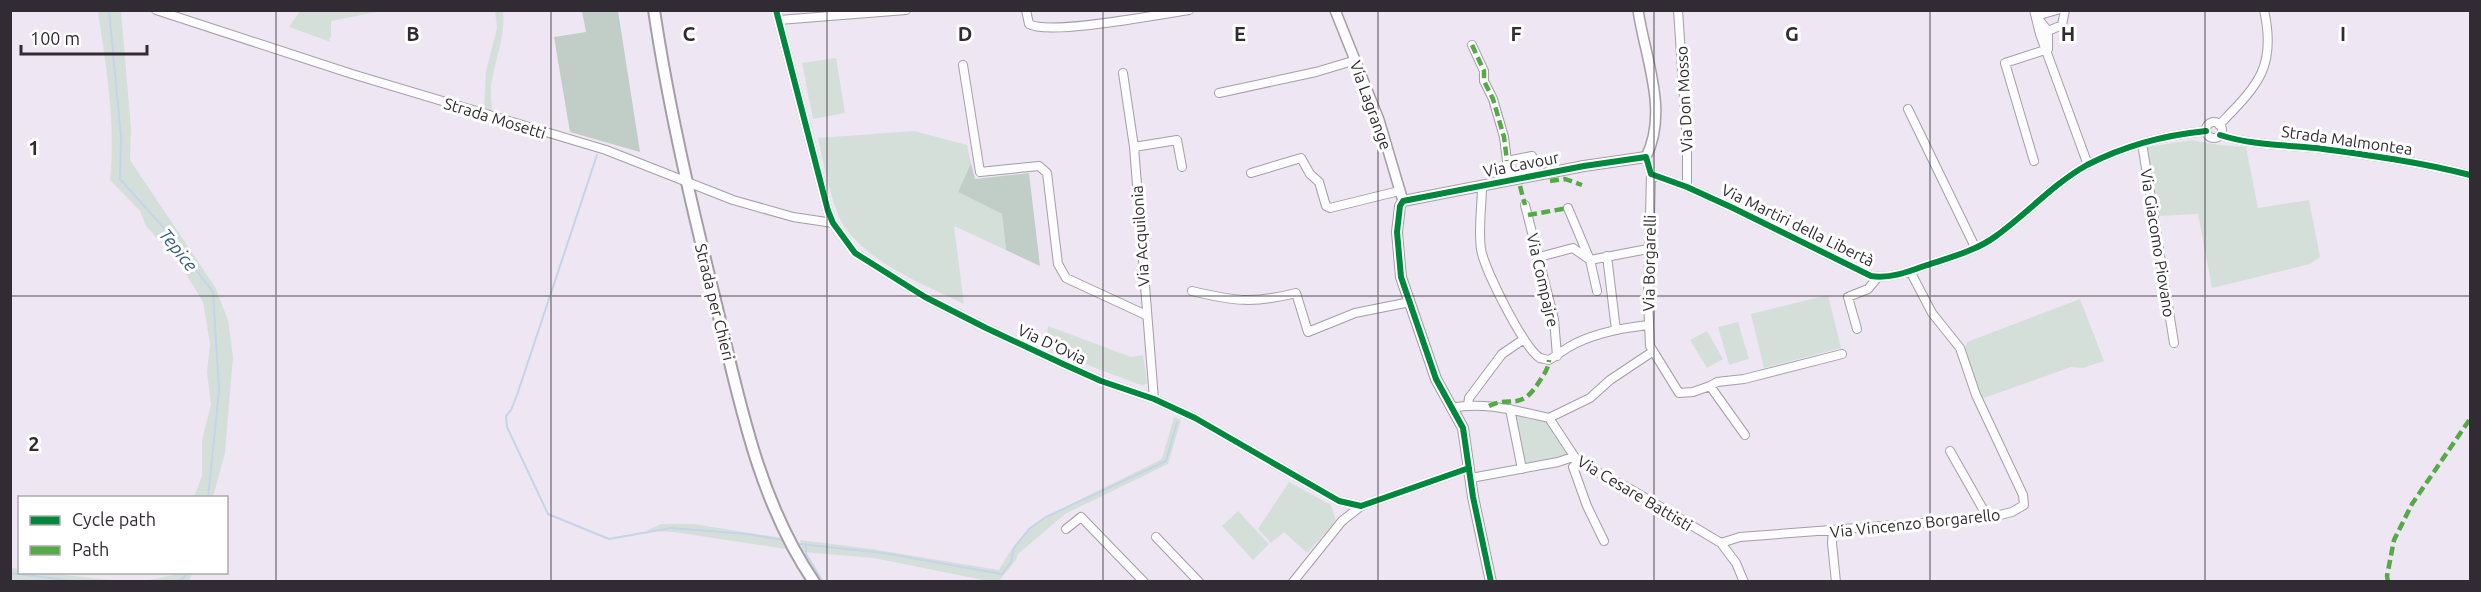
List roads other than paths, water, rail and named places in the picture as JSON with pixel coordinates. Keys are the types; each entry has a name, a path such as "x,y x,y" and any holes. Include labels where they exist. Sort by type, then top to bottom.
{"main road":[{"name":"Strada per Chieri","path":"654,10 664,74 686,182 746,428 779,515 814,582"}],"street":[{"name":"Strada Mosetti","path":"156,10 352,74 606,150 686,182 769,210 793,217 833,223"},
{"name":"Via D'Ovia","path":"776,10 828,211 833,223 855,253 925,297 986,328 1101,381 1154,399 1223,433 1324,495 1361,506"},
{"path":"778,20 906,10"},
{"path":"1026,10 1029,24 1034,27 1056,27 1088,25 1189,10"},
{"name":"Via Lagrange","path":"1335,10 1379,120 1402,201"},
{"path":"1638,10 1657,111 1653,143 1646,157 1651,174"},
{"name":"Via Don Mosso","path":"1678,10 1687,143 1687,187"},
{"path":"2035,13 2057,10"},
{"path":"2048,31 2062,25 2065,10"},
{"path":"2219,125 2251,93 2262,74 2268,57 2269,40 2264,10"},
{"path":"2035,13 2048,31 2048,49"},
{"path":"2035,13 2040,34 2048,49 2088,165"},
{"path":"1472,45 1484,71 1484,81 1493,99 1504,137 1509,177"},
{"path":"2034,161 2005,63 2048,49"},
{"path":"1219,93 1316,72 1356,60"},
{"path":"963,65 980,172 1039,166 1047,173 1058,264 1066,278 1146,315"},
{"name":"Via Acquilonia","path":"1123,73 1134,147 1154,399"},
{"path":"1908,109 1975,247"},
{"path":"2210,124 2219,125 2220,135 2211,138 2206,131 2210,124"},
{"name":"Via Martiri della Libertà","path":"1651,174 1687,187 1871,276 1878,277 1910,271 1975,247 1996,236 2058,183 2088,165 2142,143 2178,134 2206,131"},
{"name":"Strada Malmontea","path":"2220,135 2235,140 2421,164 2470,175"},
{"path":"1134,147 1178,140 1182,167"},
{"name":"Via Giacomo Piovano","path":"2142,143 2174,343"},
{"path":"1507,161 1532,156 1535,172"},
{"name":"Via Cavour","path":"1402,201 1535,172 1646,157"},
{"path":"1251,173 1301,158 1310,174 1319,182 1326,206 1330,208 1399,191"},
{"name":"Via Borgarelli","path":"1651,174 1648,325 1652,352"},
{"path":"1482,185 1479,230 1481,251 1490,278 1524,339 1540,358 1549,360 1569,346 1616,330 1648,325"},
{"path":"1402,201 1398,216 1397,253 1401,277 1436,379 1463,428 1491,582"},
{"name":"Via Compajre","path":"1525,205 1554,319 1557,356"},
{"path":"1568,208 1590,260 1597,291"},
{"path":"1539,257 1573,248 1590,260 1648,249"},
{"path":"1607,256 1616,330"},
{"name":"Via Vincenzo Borgarello","path":"1721,543 1740,537 1988,518 2020,509 2025,501 1976,395 1960,348 1932,313 1910,271"},
{"path":"1857,329 1848,297 1869,289 1878,277"},
{"path":"1192,291 1237,301 1266,301 1296,293 1308,332 1355,313 1410,302"},
{"path":"1468,405 1469,398 1502,354 1524,339"},
{"path":"1451,408 1468,405 1549,418 1590,398 1610,380 1652,352 1679,393 1694,392 1717,382 1744,379 1842,354"},
{"path":"1710,386 1745,435"},
{"path":"1510,410 1522,469"},
{"name":"Via Cesare Battisti","path":"1549,418 1576,459 1721,543 1736,563 1744,582"},
{"path":"1950,451 1988,518"},
{"path":"1293,582 1342,521 1361,506 1470,473 1522,469 1576,459"},
{"path":"1576,459 1573,467 1587,506 1604,541"},
{"path":"1066,529 1081,517 1144,582"},
{"path":"1833,531 1836,582"},
{"path":"1156,537 1199,582"}],"waterway":[{"name":"Tepice","path":"109,10 121,137 120,179 163,227 213,292 219,390 208,496"},
{"path":"597,155 517,395 506,416 507,427 548,514 609,539 671,528 747,534 783,540"},
{"path":"800,544 883,553 1002,574 1011,562 1014,548 1029,529 1046,517 1166,461 1177,422"},
{"path":"806,544 806,554 823,582"},
{"name":"Tepice","path":"10,573 82,582"},
{"name":"Tepice","path":"174,582 187,574"}]}
